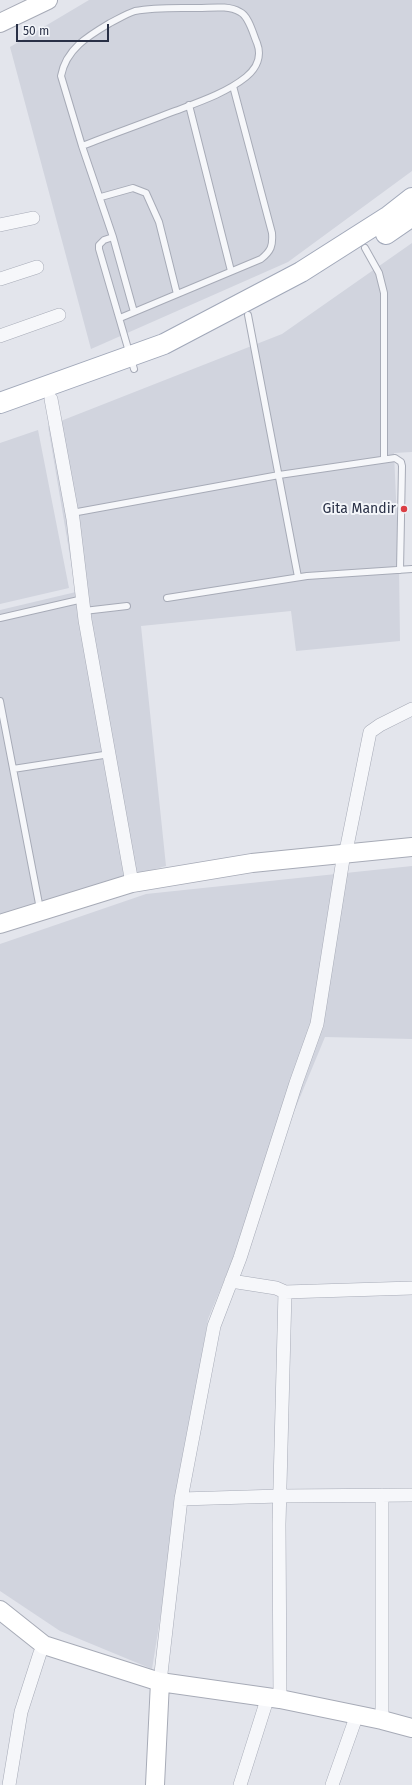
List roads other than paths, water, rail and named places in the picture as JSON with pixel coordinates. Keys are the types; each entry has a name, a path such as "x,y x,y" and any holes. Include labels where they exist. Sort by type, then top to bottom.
{"main road":[{"path":"0,23 48,0"},
{"path":"0,418 51,399 132,362 301,272 389,216 412,198"},
{"path":"0,403 132,362 169,356 308,284 412,216"},
{"path":"0,924 132,882 252,863 412,847"},
{"path":"0,1610 44,1644 160,1687"},
{"path":"0,1622 40,1653 160,1687 382,1720 412,1728"},
{"path":"155,1785 160,1687"},
{"path":"273,1703 379,1729 412,1739"}],"street":[{"path":"0,225 33,218"},
{"path":"0,279 36,267"},
{"path":"0,336 58,315"},
{"path":"51,399 72,513 83,605 132,882"},
{"path":"160,1687 181,1499 214,1326 231,1281 317,1024 344,853 347,846 370,732 380,725 412,709"},
{"path":"231,1281 276,1288 285,1292 412,1288"},
{"path":"240,1785 273,1703 285,1292"},
{"path":"382,1495 382,1720"},
{"path":"181,1499 280,1496 412,1495"},
{"path":"9,1785 21,1712 40,1653"},
{"path":"332,1785 354,1723"}],"lane":[{"path":"82,146 234,86 254,68 258,60 259,50 252,29 241,12 228,8 181,8 151,9 127,14 84,39 74,47 63,65 61,76 82,146 113,237 134,312"},
{"path":"120,318 261,259 271,250 273,243 234,86"},
{"path":"189,105 231,271"},
{"path":"100,197 133,188 146,193 159,222 177,294"},
{"path":"113,237 104,240 99,245 99,249 132,362"},
{"path":"365,248 379,273 384,293 384,459"},
{"path":"248,315 298,577"},
{"path":"72,513 279,475 395,458 401,462 402,466 400,570"},
{"path":"167,598 298,577 412,569"},
{"path":"0,618 83,605 127,606"},
{"path":"0,701 41,911"},
{"path":"13,770 110,754"}],"place":[{"name":"Gita Mandir","path":"404,509"}]}
